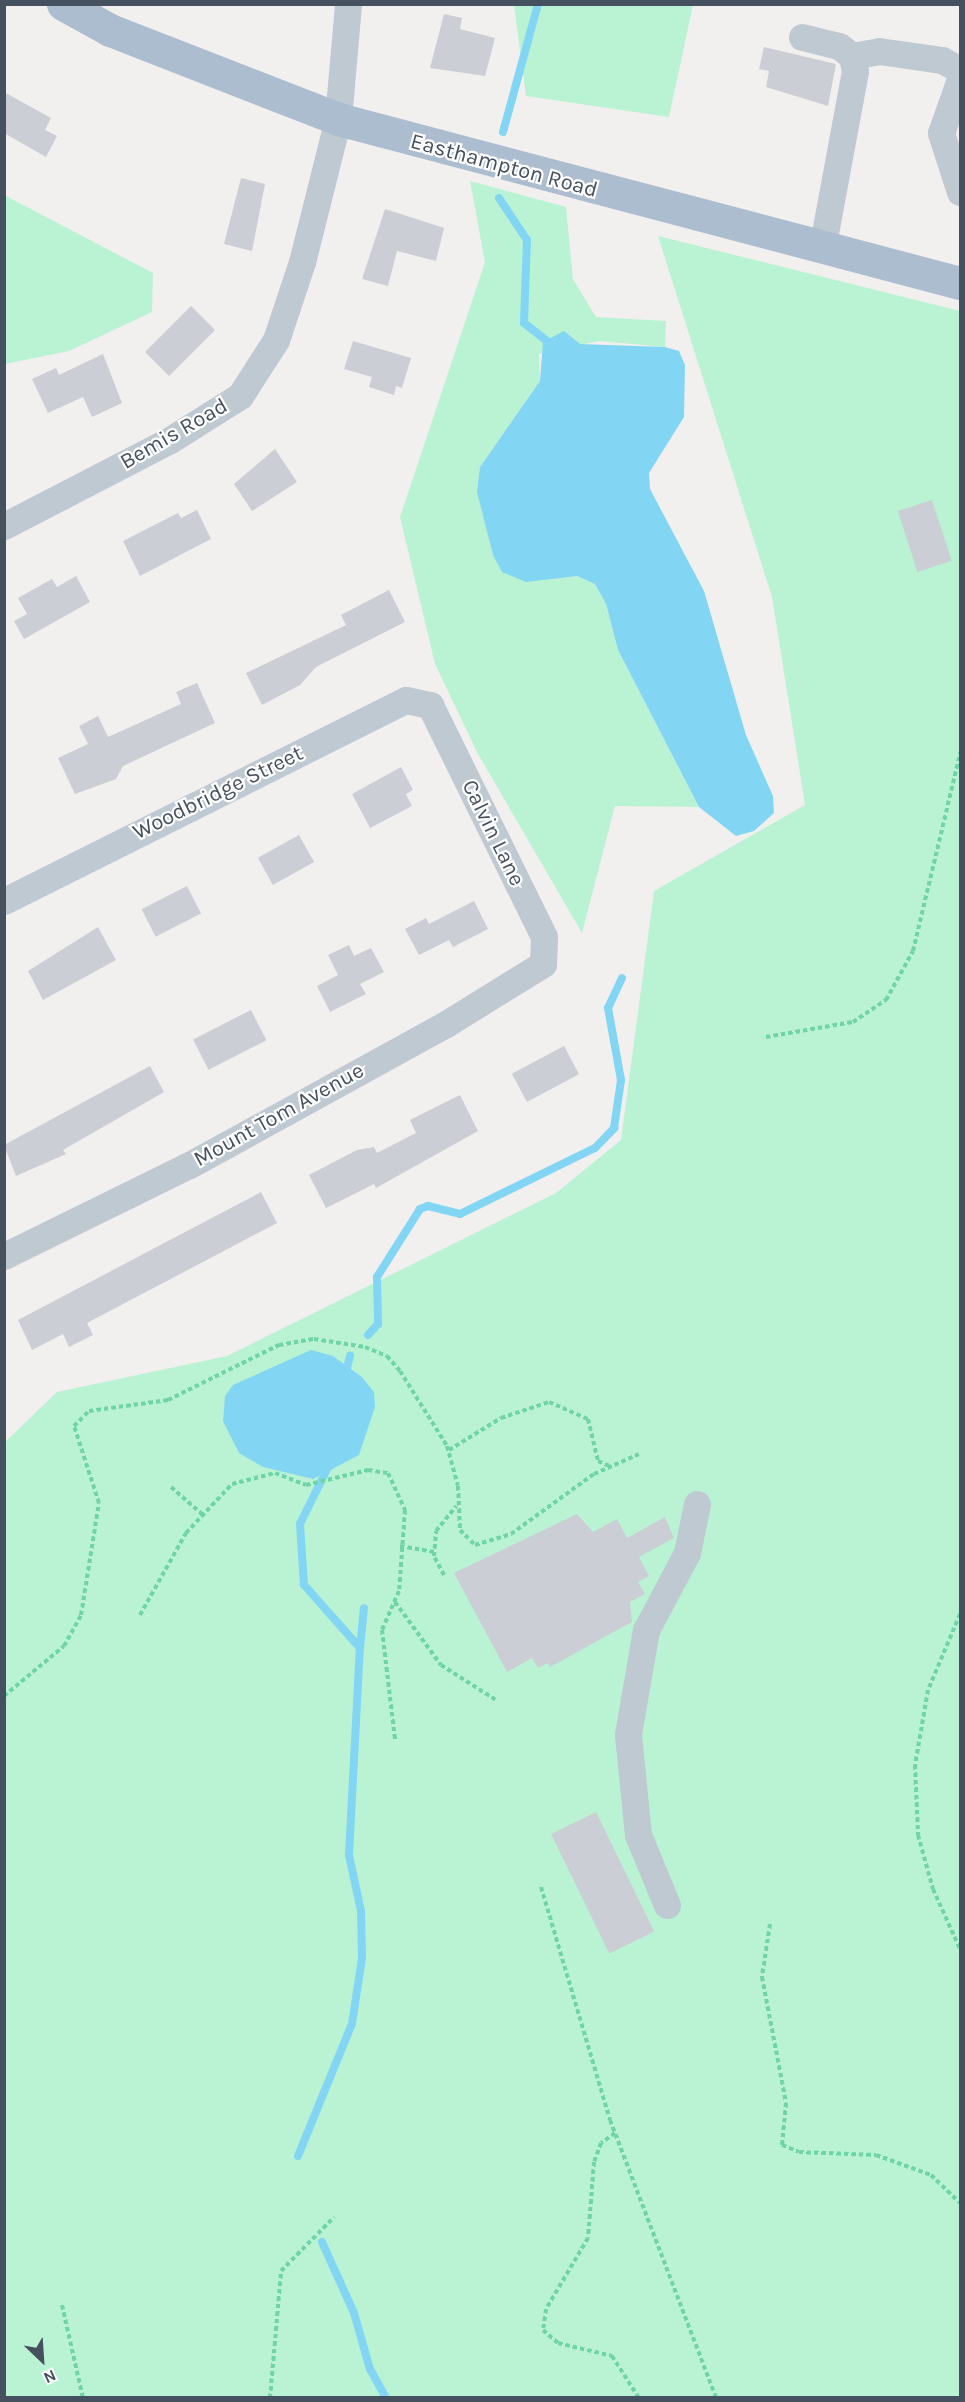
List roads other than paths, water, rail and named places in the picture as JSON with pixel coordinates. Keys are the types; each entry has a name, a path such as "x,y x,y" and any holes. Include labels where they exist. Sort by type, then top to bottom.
{"main road":[{"name":"Easthampton Road","path":"63,4 110,30 338,119 822,249 960,283"}],"street":[{"name":"Bemis Road","path":"4,526 170,440 240,396 276,340 338,119 348,4"},
{"path":"802,37 839,46 852,56 855,70 822,249"},
{"path":"852,56 879,51 942,60 960,70"},
{"path":"960,79 941,133 960,192"},
{"name":"Woodbridge Street","path":"4,901 406,700 432,710"},
{"name":"Calvin Lane","path":"432,710 544,937 543,960"},
{"name":"Mount Tom Avenue","path":"4,1256 189,1165 436,1030 543,960"},
{"path":"667,1905 638,1835 628,1734 646,1630 687,1554 697,1504"}],"water":[{"path":"564,331 580,344 665,347 679,351 685,365 684,417 649,473 650,489 704,591 746,735 773,796 774,813 754,831 736,836 699,807 618,650 606,604 595,584 577,576 526,582 502,572 493,555 477,492 480,467 540,381 543,342"},
{"path":"311,1350 333,1356 362,1377 374,1392 375,1407 359,1455 313,1479 263,1467 239,1453 223,1421 225,1396 233,1385"}],"waterway":[{"path":"503,132 538,4"},
{"path":"499,198 527,240 524,323 555,347"},
{"path":"368,1335 378,1324 377,1277 420,1209 428,1206 460,1214 595,1148 614,1128 621,1080 608,1008 622,978"},
{"path":"345,1375 350,1356"},
{"path":"298,2156 352,2024 362,1958 361,1911 349,1855 360,1648 304,1585 300,1524 328,1467"},
{"path":"360,1648 364,1608"},
{"path":"322,2242 354,2313 370,2369 386,2398"}]}
